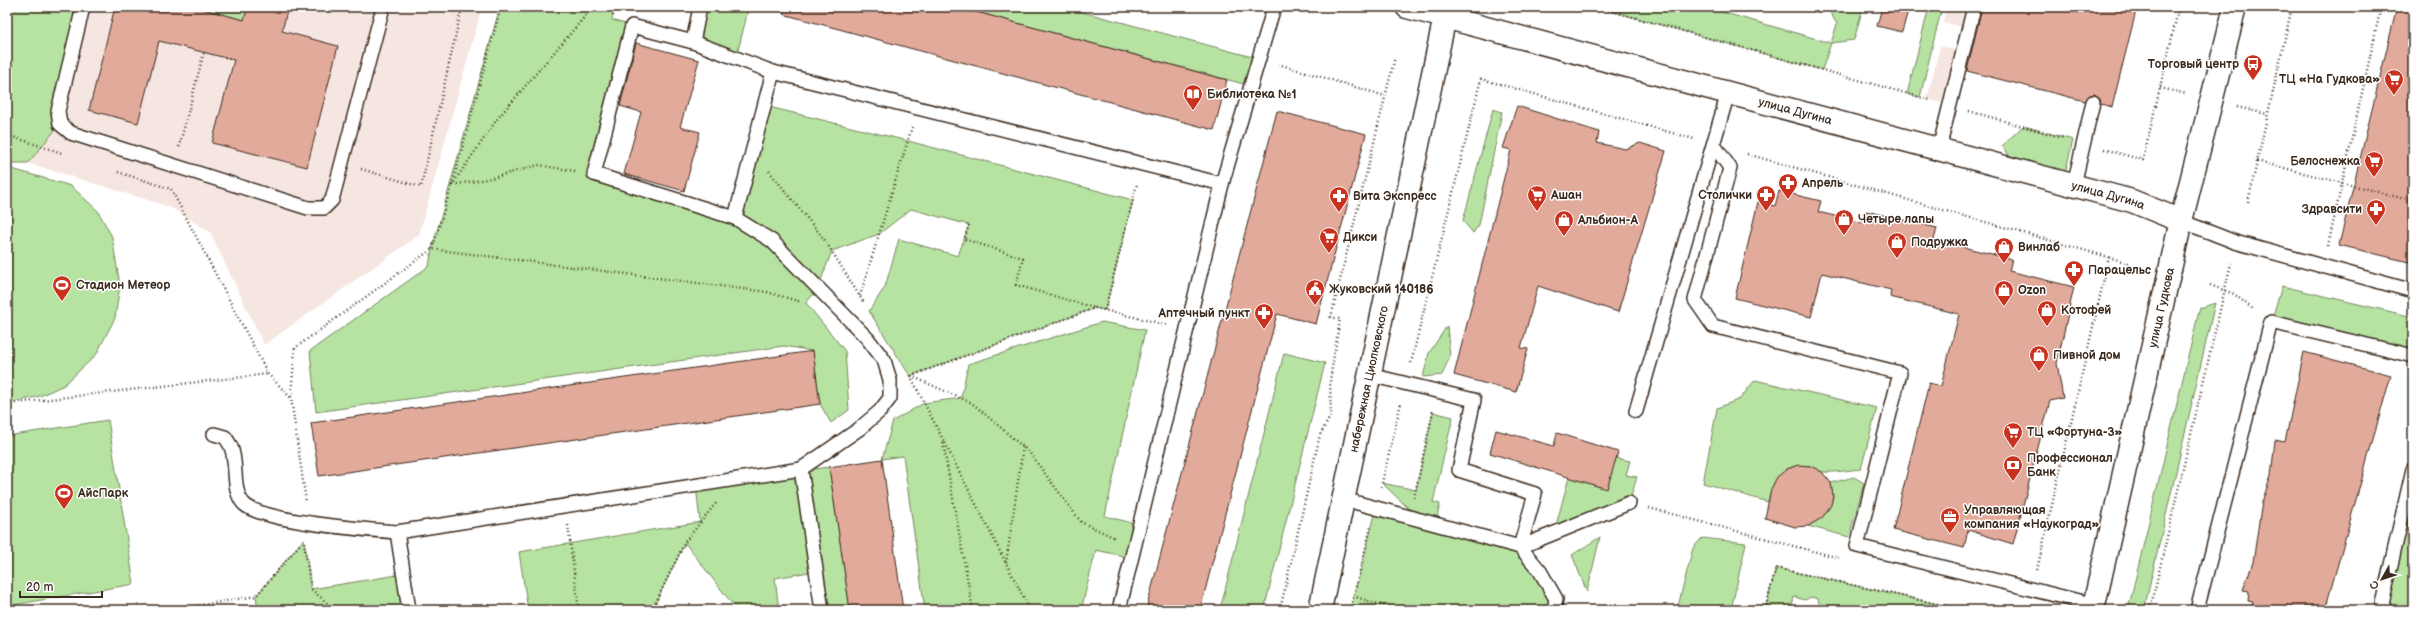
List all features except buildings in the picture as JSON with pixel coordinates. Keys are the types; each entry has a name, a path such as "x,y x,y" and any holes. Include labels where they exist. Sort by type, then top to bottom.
{"street":[{"name":"улица Дугина","path":"1407,7 1446,12 1728,92 2132,201 2181,221"},
{"name":"улица Гудкова","path":"2094,608 2181,221 2235,7"},
{"name":"набережная Циолковского","path":"1320,610 1446,12"}],"lane":[{"path":"83,7 58,111 60,124 71,133 308,208 324,208 332,200 383,7"},
{"path":"693,42 700,7"},
{"path":"1119,610 1222,184 1274,7"},
{"path":"1939,149 1974,7"},
{"path":"214,434 225,437 232,448 238,494 244,504 256,511 308,521 397,532 801,469 859,429 880,411 890,398 890,380 884,360 867,338 772,241 736,218 594,174 632,26 693,42 773,72 1222,184"},
{"path":"736,218 773,72"},
{"path":"1636,411 1714,145 1728,92"},
{"path":"2074,185 2092,102"},
{"path":"1714,145 1730,168 1695,300 1713,326 1900,373 1857,546 2033,590 2094,608"},
{"path":"2181,221 2235,242 2413,291"},
{"path":"2197,610 2271,322 2413,356"},
{"path":"1370,375 1438,390 1474,400 1459,470 1535,494 1520,547"},
{"path":"801,469 822,610"},
{"path":"2386,610 2382,604 2413,469"},
{"path":"1343,499 1411,516 1520,547 1540,571 1556,599 1554,610"},
{"path":"1520,547 1629,503"},
{"path":"397,532 409,610"}],"path":[{"path":"342,163 421,187 462,7"},
{"path":"308,521 291,398 295,348 432,250 452,185 501,7"},
{"path":"452,185 498,118 594,7"},
{"path":"1597,7 2142,160 2179,7"},
{"path":"2248,202 2292,7"},
{"path":"2323,266 2381,7"},
{"path":"174,166 204,52"},
{"path":"1280,610 1320,435 1331,415 1330,380 1340,319 1331,317 1395,57"},
{"path":"1260,58 1385,96"},
{"path":"1350,610 1481,79 2129,263"},
{"path":"860,297 917,108"},
{"path":"752,151 824,239 866,306"},
{"path":"2257,161 2413,201 2413,197"},
{"path":"1105,310 1143,164"},
{"path":"452,185 492,178 538,165 594,174"},
{"path":"171,189 268,374 291,398"},
{"path":"969,225 964,239 1022,258 1016,285 1095,308 1187,330"},
{"path":"432,250 767,292 806,303"},
{"path":"2033,590 2110,257"},
{"path":"2150,610 2230,263"},
{"path":"2210,286 2234,294 2271,322"},
{"path":"890,398 910,376 1095,308"},
{"path":"906,369 1030,610"},
{"path":"7,404 268,374"},
{"path":"910,376 972,403 1023,447 1082,522 1134,547"},
{"path":"1411,516 1438,390"},
{"path":"943,439 972,610"},
{"path":"1006,564 1023,447"},
{"path":"652,610 684,542 718,502"},
{"path":"1629,503 1841,558"},
{"path":"565,506 579,610"},
{"path":"171,610 256,596 304,540 310,589 335,610"},
{"path":"1764,610 1776,568 1951,608 1971,610"},
{"path":"1353,596 1397,610"}],"shaded area":[{"path":"7,7 482,7 419,235 264,345 210,232 170,207 28,163 7,163"},
{"path":"1946,7 1974,7 1968,29 1943,22"},
{"path":"1940,46 1963,51 1949,105 1927,99"}],"green space":[{"path":"7,7 83,7 60,124 28,163 7,163"},
{"path":"203,7 248,7 244,20 202,9"},
{"path":"500,7 614,7 612,20 632,26 594,174 735,218 765,106 908,141 1133,200 1105,310 1095,308 910,376 869,311 885,287 899,239 958,256 969,225 911,209 879,234 832,251 818,288 806,303 845,351 849,410 831,423 820,404 813,351 784,346 316,412 310,351 429,266 432,249"},
{"path":"700,7 749,7 736,58 693,42"},
{"path":"958,7 1064,7 1260,59 1251,86"},
{"path":"1597,7 1704,7 1831,43 1822,70"},
{"path":"1813,7 1863,7 1854,40 1831,43 1837,24 1829,11"},
{"path":"1929,7 1942,7 1920,97 1907,94"},
{"path":"1493,109 1502,112 1479,225 1473,233 1463,221"},
{"path":"2023,126 2073,140 2065,174 2009,155 2002,146"},
{"name":"Стадион Метеор","path":"12,169 71,186 98,211 112,237 120,285 115,318 96,355 64,385 40,396 7,404 7,170"},
{"path":"2282,286 2413,317 2413,356 2271,322"},
{"path":"2215,303 2144,610 2128,610 2198,315 2200,308"},
{"path":"1102,322 1145,330 1105,516 1140,525 1132,558 1096,550 1081,610 925,610 903,456 882,459 893,421 924,403 961,398 968,364"},
{"path":"1447,326 1450,356 1442,375 1423,377 1429,353"},
{"path":"1284,353 1325,363 1264,610 1220,610"},
{"path":"1755,380 1877,408 1861,469 1823,472 1809,466 1801,465 1793,467 1781,474 1776,480 1768,502 1703,483 1717,408 1740,399"},
{"path":"1433,412 1453,417 1433,502 1440,504 1437,517 1412,512 1382,483 1416,490"},
{"name":"АйсПарк","path":"108,420 134,584 7,606 7,436"},
{"path":"1616,458 1630,461 1626,475 1637,477 1629,503 1554,533 1569,477 1606,489"},
{"path":"829,467 850,610 822,610 815,571 775,578 779,610 737,610 685,543 652,610 528,610 519,552 700,522 696,485"},
{"path":"2413,469 2413,507 2411,508 2413,508 2413,610 2386,610"},
{"path":"1854,477 1864,483 1849,537 1808,526 1825,514 1828,509 1832,498 1831,483"},
{"path":"1377,507 1520,547 1540,571 1554,610 1350,610"},
{"path":"1600,537 1587,592 1572,555"},
{"path":"1702,538 1746,543 1731,610 1677,610 1693,548"},
{"path":"304,539 311,589 404,574 409,610 258,610 256,596"},
{"path":"1776,568 1951,607 1951,610 1835,610 1820,607 1818,599 1811,597 1805,600 1794,597 1791,610 1765,610"}],"place":[{"name":"Торговый центр","path":"2253,81"},
{"name":"ТЦ «На Гудкова»","path":"2394,96"},
{"name":"Библиотека №1","path":"1193,111"},
{"name":"Белоснежка","path":"2374,178"},
{"name":"Апрель","path":"1788,200"},
{"name":"Ашан","path":"1537,212"},
{"name":"Столички","path":"1766,212"},
{"name":"Вита Экспресс","path":"1339,213"},
{"name":"Здравсити","path":"2376,226"},
{"name":"Четыре лапы","path":"1844,236"},
{"name":"Альбион-А","path":"1564,237"},
{"name":"Дикси","path":"1329,254"},
{"name":"Подружка","path":"1897,259"},
{"name":"Винлаб","path":"2004,264"},
{"name":"Парацельс","path":"2074,287"},
{"name":"Стадион Метеор","path":"62,302"},
{"name":"Жуковский 140186","path":"1315,306"},
{"name":"Ozon","path":"2004,307"},
{"name":"Котофей","path":"2047,327"},
{"name":"Аптечный пункт","path":"1264,330"},
{"name":"Пивной дом","path":"2039,372"},
{"name":"ТЦ «Фортуна-3»","path":"2013,449"},
{"name":"Профессионал Банк","path":"2013,482"},
{"name":"АйсПарк","path":"64,510"},
{"name":"Управляющая компания «Наукоград»","path":"1950,534"}]}
